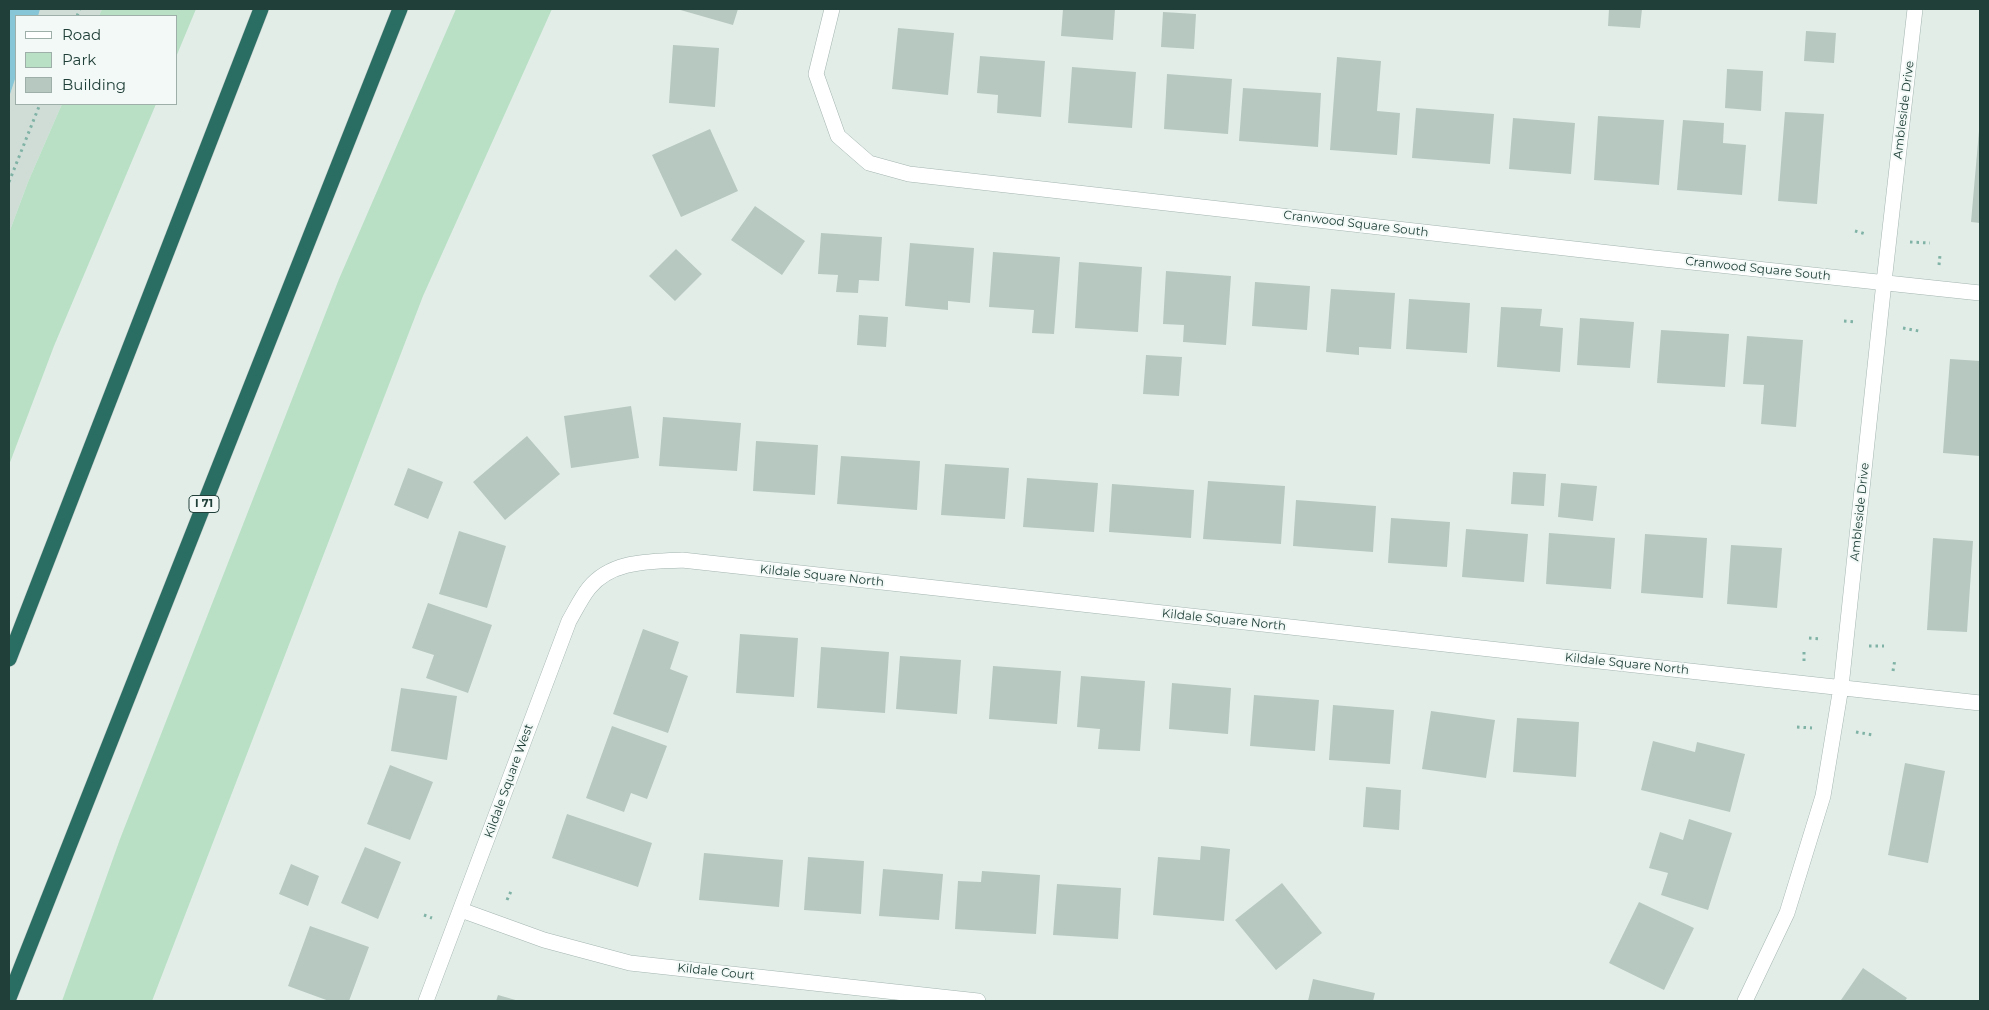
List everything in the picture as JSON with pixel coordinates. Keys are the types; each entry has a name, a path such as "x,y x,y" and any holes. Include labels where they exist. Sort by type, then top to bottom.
{"highway":[{"path":"9,659 260,9"},
{"name":"I 71","path":"9,998 400,9"}],"street":[{"name":"Cranwood Square South","path":"832,9 816,74 838,136 869,163 909,174 1980,293"},
{"name":"Ambleside Drive","path":"1745,1001 1787,913 1823,796 1841,687 1884,282 1916,9"},
{"name":"Kildale Square North","path":"609,571 632,563 682,560 1980,703"},
{"name":"Kildale Square West","path":"426,1001 569,621 590,587 609,571"},
{"name":"Kildale Court","path":"461,910 544,940 630,963 978,1001"}],"path":[{"path":"9,182 40,105"},
{"path":"1910,242 1930,243"},
{"path":"1938,268 1940,255"},
{"path":"1844,321 1862,323"},
{"path":"1900,327 1919,331"},
{"path":"1809,638 1828,640"},
{"path":"1864,646 1884,646"},
{"path":"1804,650 1804,661"},
{"path":"1893,672 1895,659"},
{"path":"1797,727 1818,729"},
{"path":"1853,732 1873,734"},
{"path":"506,900 512,889"},
{"path":"424,915 435,920"}],"shaded area":[{"path":"9,9 102,9 99,15 15,15 15,105 62,105 28,182 9,233"}],"green space":[{"path":"102,9 196,9 178,52 178,15 99,15"},
{"path":"456,9 552,9 423,296 152,1001 62,1001 120,839 339,279"},
{"path":"62,105 156,105 54,346 9,465 9,233 28,182"}],"water":[{"path":"9,9 40,9 38,15 15,15 15,79 9,97"}],"building":[{"path":"677,9 738,9 733,25"},
{"path":"1063,9 1115,9 1113,40 1061,36"},
{"path":"1609,9 1642,9 1640,28 1608,26"},
{"path":"1163,12 1196,14 1194,49 1161,47"},
{"path":"898,28 954,33 948,95 892,89"},
{"path":"1806,31 1836,33 1834,63 1804,61"},
{"path":"673,45 719,48 715,107 669,103"},
{"path":"980,56 1045,61 1041,117 997,113 998,95 977,93"},
{"path":"1337,57 1381,61 1377,111 1400,113 1397,155 1330,150"},
{"path":"1072,67 1136,72 1132,128 1068,123"},
{"path":"1727,69 1763,71 1761,111 1725,108"},
{"path":"1167,74 1232,79 1228,134 1164,129"},
{"path":"1243,88 1321,93 1318,147 1239,141"},
{"path":"1416,108 1494,114 1490,164 1412,158"},
{"path":"1785,112 1824,114 1817,204 1778,201"},
{"path":"1598,116 1664,120 1659,185 1594,180"},
{"path":"1513,118 1575,123 1571,174 1509,169"},
{"path":"1683,120 1724,123 1723,143 1746,145 1742,195 1677,190"},
{"path":"710,129 738,191 681,217 652,155"},
{"path":"1980,131 1980,223 1971,222"},
{"path":"755,206 805,241 782,275 731,240"},
{"path":"821,233 882,237 879,281 859,280 858,293 836,292 838,275 818,274"},
{"path":"910,243 974,248 970,303 948,301 948,310 905,306"},
{"path":"676,249 702,274 675,301 649,276"},
{"path":"993,252 1060,257 1054,334 1032,333 1034,310 989,307"},
{"path":"1079,262 1142,267 1138,332 1075,328"},
{"path":"1166,271 1231,276 1226,345 1183,342 1184,325 1163,324"},
{"path":"1255,282 1310,286 1307,330 1252,326"},
{"path":"1331,289 1395,293 1391,349 1359,347 1359,355 1326,352"},
{"path":"1409,299 1470,303 1467,353 1406,349"},
{"path":"1501,307 1542,309 1540,326 1563,328 1560,372 1497,367"},
{"path":"859,315 888,317 886,347 857,345"},
{"path":"1580,318 1634,322 1630,368 1577,365"},
{"path":"1661,330 1729,334 1725,387 1657,383"},
{"path":"1747,336 1803,340 1796,427 1761,424 1764,385 1743,384"},
{"path":"1146,355 1182,357 1179,396 1143,394"},
{"path":"1950,359 1980,361 1980,456 1943,453"},
{"path":"631,406 639,458 571,468 564,416"},
{"path":"663,417 741,423 737,471 659,466"},
{"path":"527,436 560,474 505,520 473,482"},
{"path":"756,441 818,445 815,495 753,491"},
{"path":"841,456 920,461 917,510 837,504"},
{"path":"945,464 1009,468 1005,519 941,515"},
{"path":"408,468 443,482 428,519 394,505"},
{"path":"1513,472 1546,474 1544,506 1511,504"},
{"path":"1027,478 1098,483 1094,532 1023,527"},
{"path":"1208,481 1285,486 1281,544 1203,539"},
{"path":"1561,483 1597,486 1593,521 1558,517"},
{"path":"1112,484 1194,490 1191,538 1109,532"},
{"path":"1296,500 1376,506 1373,552 1293,546"},
{"path":"1391,518 1450,522 1447,567 1388,563"},
{"path":"1466,529 1528,534 1524,582 1462,577"},
{"path":"459,531 506,546 487,608 439,594"},
{"path":"1549,533 1615,538 1611,589 1546,584"},
{"path":"1645,534 1707,538 1703,598 1641,593"},
{"path":"1933,538 1973,541 1967,632 1927,630"},
{"path":"1731,545 1782,548 1777,608 1727,604"},
{"path":"428,603 492,625 468,693 426,678 434,655 412,648"},
{"path":"643,629 679,642 670,669 688,676 668,733 613,714"},
{"path":"740,634 798,638 794,697 736,693"},
{"path":"821,647 889,652 885,713 817,708"},
{"path":"900,656 961,660 957,714 896,709"},
{"path":"993,666 1061,671 1057,724 989,719"},
{"path":"1081,676 1145,681 1140,751 1098,749 1100,729 1077,727"},
{"path":"1172,683 1231,688 1228,734 1169,729"},
{"path":"401,688 457,696 447,760 391,751"},
{"path":"1254,695 1319,700 1315,751 1250,746"},
{"path":"1333,705 1394,710 1390,764 1329,760"},
{"path":"1431,711 1495,720 1486,778 1422,769"},
{"path":"1517,718 1579,722 1576,777 1513,772"},
{"path":"612,726 667,746 647,799 631,793 624,812 586,798"},
{"path":"1653,741 1695,752 1697,742 1745,754 1730,812 1641,790"},
{"path":"1905,763 1945,771 1928,863 1888,855"},
{"path":"390,765 433,782 410,840 367,824"},
{"path":"1366,787 1401,790 1399,830 1363,827"},
{"path":"567,814 652,843 638,887 552,858"},
{"path":"1689,819 1732,833 1708,910 1661,895 1668,873 1649,868 1660,832 1683,840"},
{"path":"1201,846 1230,849 1224,921 1153,915 1158,857 1200,860"},
{"path":"365,847 401,862 378,919 341,903"},
{"path":"704,853 783,860 779,907 699,900"},
{"path":"808,857 864,861 861,914 804,910"},
{"path":"291,864 319,876 308,906 279,894"},
{"path":"883,869 943,874 939,920 879,916"},
{"path":"982,871 1040,875 1036,934 955,929 958,881 981,882"},
{"path":"1282,883 1322,933 1276,970 1235,920"},
{"path":"1057,884 1121,888 1118,939 1053,935"},
{"path":"1639,902 1694,928 1664,990 1609,963"},
{"path":"310,926 369,947 349,1001 329,1001 288,986"},
{"path":"1863,968 1907,998 1905,1001 1841,1000"},
{"path":"1313,979 1375,993 1373,1001 1308,1001"},
{"path":"498,995 519,1001 496,1001"}]}
